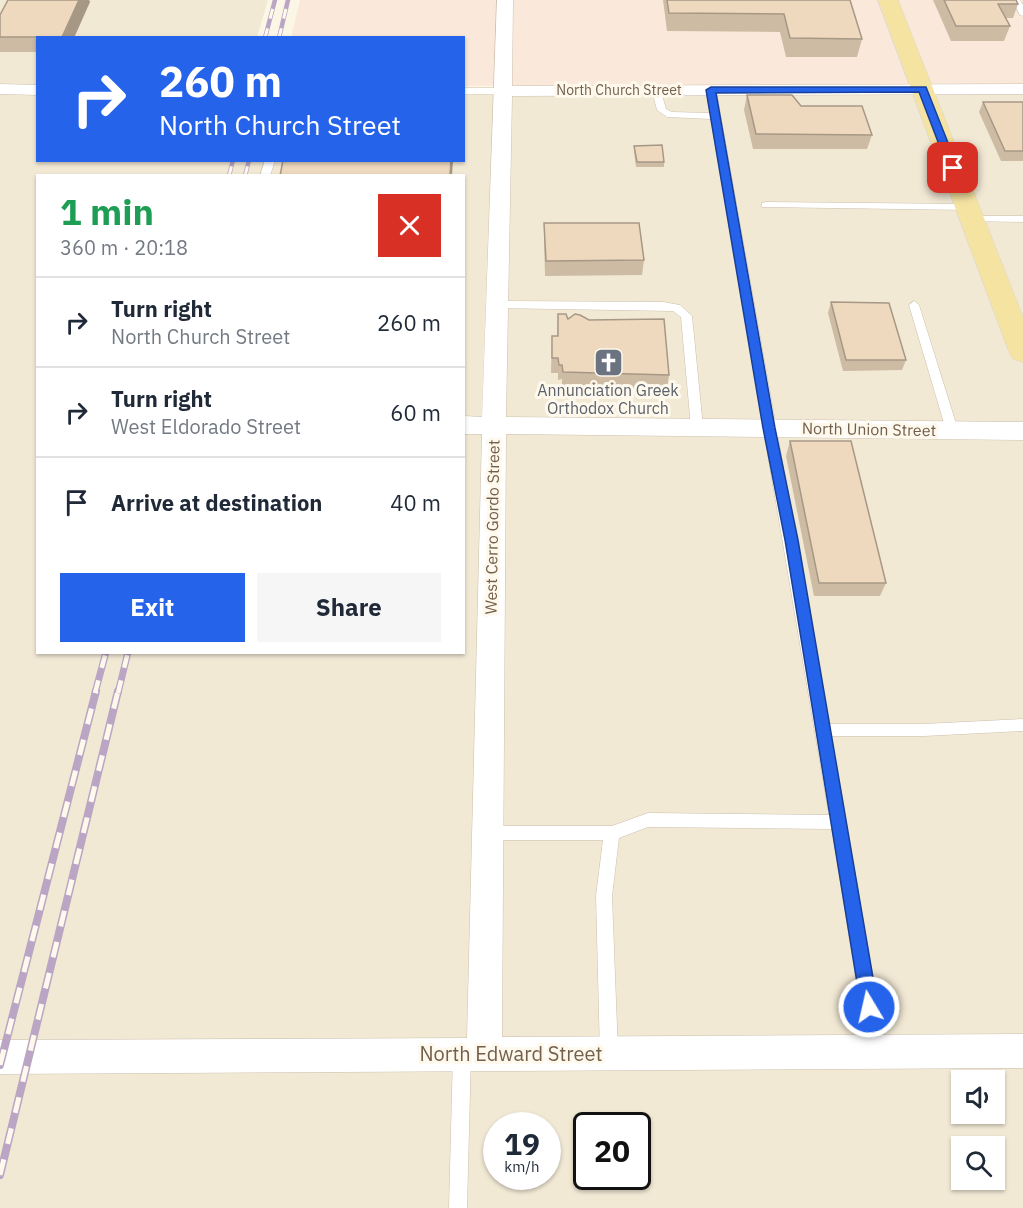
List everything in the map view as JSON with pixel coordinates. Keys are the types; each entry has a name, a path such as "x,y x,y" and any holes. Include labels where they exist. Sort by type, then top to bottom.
{"main road":[{"path":"888,0 1023,352"}],"street":[{"name":"West Cerro Gordo Street","path":"473,1054 488,833 494,425 505,0"},
{"path":"0,89 36,90"},
{"name":"North Church Street","path":"503,90 1023,89"},
{"name":"North Union Street","path":"465,425 1023,431"},
{"name":"North Edward Street","path":"0,1057 1023,1051"}],"lane":[{"path":"1016,0 1023,13"},
{"path":"465,91 503,90"},
{"path":"657,90 662,110 670,116 715,116"},
{"path":"711,90 824,730 877,1052"},
{"path":"766,205 970,213 1023,219"},
{"path":"497,305 676,308 686,316 697,427"},
{"path":"914,305 952,430"},
{"path":"824,730 924,730 1023,724"},
{"path":"488,833 612,833 648,820 839,822"},
{"path":"609,1053 604,896 612,833"},
{"path":"458,1208 473,1054"}],"shaded area":[{"path":"0,0 268,0 257,36 36,36 36,162 465,162 465,95 921,95 1023,355 1023,1208 0,1208"},
{"path":"300,0 1023,0 1023,84 465,86 465,36 291,36"},
{"path":"932,94 1023,94 1023,319"}],"building":[{"path":"8,0 79,0 62,36 0,37 0,15"},
{"path":"667,0 850,0 862,39 790,38 784,14 669,13"},
{"path":"944,0 1016,0 1018,4 998,4 1010,26 956,26"},
{"path":"747,95 792,95 801,106 862,106 872,135 756,134"},
{"path":"983,102 1023,102 1023,151 1005,151"},
{"path":"662,145 664,162 637,162 634,146"},
{"path":"283,162 451,162 450,174 280,174"},
{"path":"544,223 639,223 644,260 546,261"},
{"path":"831,302 889,303 906,360 846,360"},
{"name":"Annunciation Greek Orthodox Church","path":"558,314 566,314 568,319 575,314 589,320 664,319 669,375 563,372 558,358 552,358 552,336 558,336"},
{"path":"790,441 851,441 886,583 819,583"}],"railway":[{"path":"266,36 275,0"},
{"path":"279,36 288,0"},
{"path":"230,174 232,162"},
{"path":"246,174 248,162"},
{"path":"95,693 105,654"},
{"path":"118,693 128,654"},
{"path":"0,1065 96,691"},
{"path":"0,1175 118,691"}],"place":[{"name":"Annunciation Greek Orthodox Church","path":"608,362"}],"route":[{"path":"869,1007 791,540 769,428 711,90 923,89 953,168"}]}
